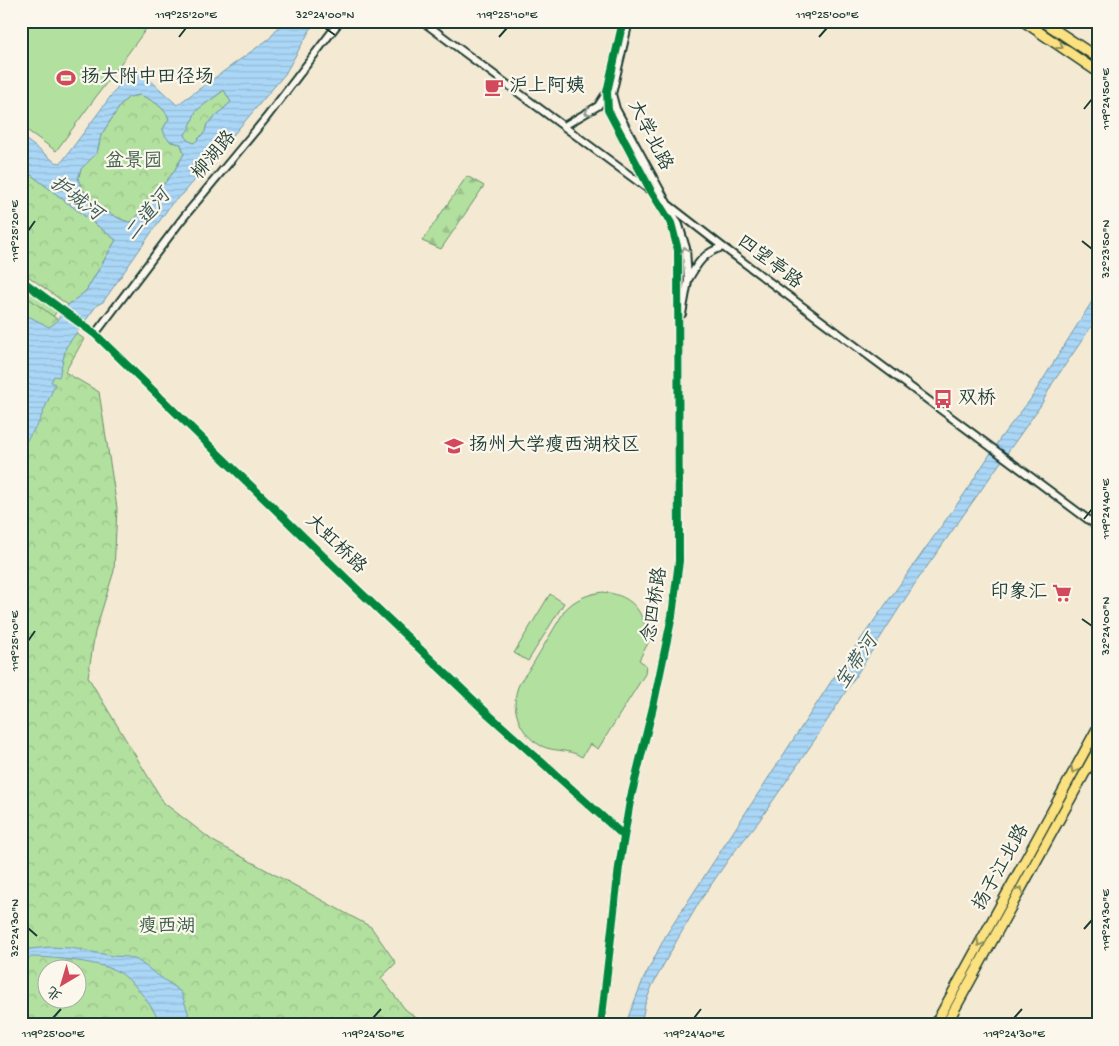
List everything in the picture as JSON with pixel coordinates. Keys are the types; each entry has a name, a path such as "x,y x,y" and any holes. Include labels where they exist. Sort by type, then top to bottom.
{"main road":[{"path":"1023,21 1098,72"},
{"path":"1042,21 1098,58"},
{"name":"扬子江北路","path":"935,1025 1098,727"},
{"name":"扬子江北路","path":"946,1025 1098,749"}],"street":[{"name":"柳湖路","path":"95,334 183,218 266,118 340,21"},
{"name":"四望亭路","path":"422,21 1098,527"},
{"name":"大学北路","path":"623,21 606,92 608,110 651,192"},
{"name":"大学北路","path":"628,21 612,94 616,109 666,204"},
{"path":"564,126 598,106 606,92"},
{"name":"念四桥路","path":"602,1025 618,867 630,801 672,616 680,561 678,250 670,223 651,192"},
{"name":"念四桥路","path":"666,204 679,225 686,248 688,281 679,333"},
{"path":"688,281 698,262 712,250 722,247"},
{"name":"大虹桥路","path":"21,280 95,334 488,714 624,836"}],"green space":[{"name":"扬大附中田径场","path":"29,21 152,21 56,151 21,126 21,31"},
{"path":"224,90 231,102 207,124 205,132 194,143 186,140 185,134 196,112 201,106"},
{"name":"盆景园","path":"139,95 153,101 165,111 169,119 163,129 171,142 181,144 184,154 173,173 132,222 115,216 96,204 85,192 78,179 81,169 97,153 101,135 122,103 129,97"},
{"name":"盆景园","path":"21,167 116,240 86,291 68,305 21,271"},
{"path":"467,176 484,186 441,249 422,241"},
{"path":"21,285 57,311 50,321 21,319"},
{"name":"瘦西湖","path":"27,297 84,339 65,372 99,392 117,508 114,571 95,632 88,677 164,803 213,841 371,927 396,963 381,978 405,1009 425,1025 21,1025 21,304"},
{"path":"603,592 621,596 631,602 639,612 647,629 653,634 639,660 646,665 645,674 598,749 590,744 582,757 570,752 547,748 535,742 521,726 516,712 515,697 521,681 565,610 582,598"},
{"path":"550,594 564,603 528,661 514,653"}],"water":[{"path":"282,21 315,21 285,74 183,194 172,203 103,302 97,305 66,347 59,377 54,376 51,382 55,384 39,422 21,449 21,325 28,317 49,327 55,323 68,305 86,291 116,240 21,167 21,136 55,162 61,163 134,65 177,105 270,38","holes":["224,90 231,102 207,124 205,132 194,143 187,140 185,134 196,111","139,95 153,101 165,111 169,119 163,129 165,136 171,141 181,144 184,154 173,173 132,222 121,219 96,204 87,196 78,179 81,169 97,153 101,135 122,103 129,97"]},
{"name":"宝带河","path":"1098,292 1098,317 1052,384 1041,405 914,585 816,738 759,821 730,857 700,901 652,986 645,1004 641,1025 625,1025 643,980 666,935 836,674 965,493 1001,437 1030,400"},
{"path":"50,947 71,948 137,960 181,992 188,1012 189,1025 162,1025 140,991 128,979 114,970 88,963 88,958 30,957 21,968 21,953 30,949"}],"cycle path":[{"path":"601,1025 619,867 630,801 653,707 672,616 679,561 678,250 671,223 651,191 608,110 607,92 623,21"},
{"path":"21,280 95,334 488,714 624,836"}],"place":[{"name":"扬大附中田径场","path":"66,78"},
{"name":"沪上阿姨","path":"494,87"},
{"name":"双桥","path":"943,399"},
{"name":"扬州大学瘦西湖校区","path":"454,446"},
{"name":"印象汇","path":"1062,593"}],"water label":[{"name":"护城河","path":"75,200"},
{"name":"二道河","path":"149,216"}]}
